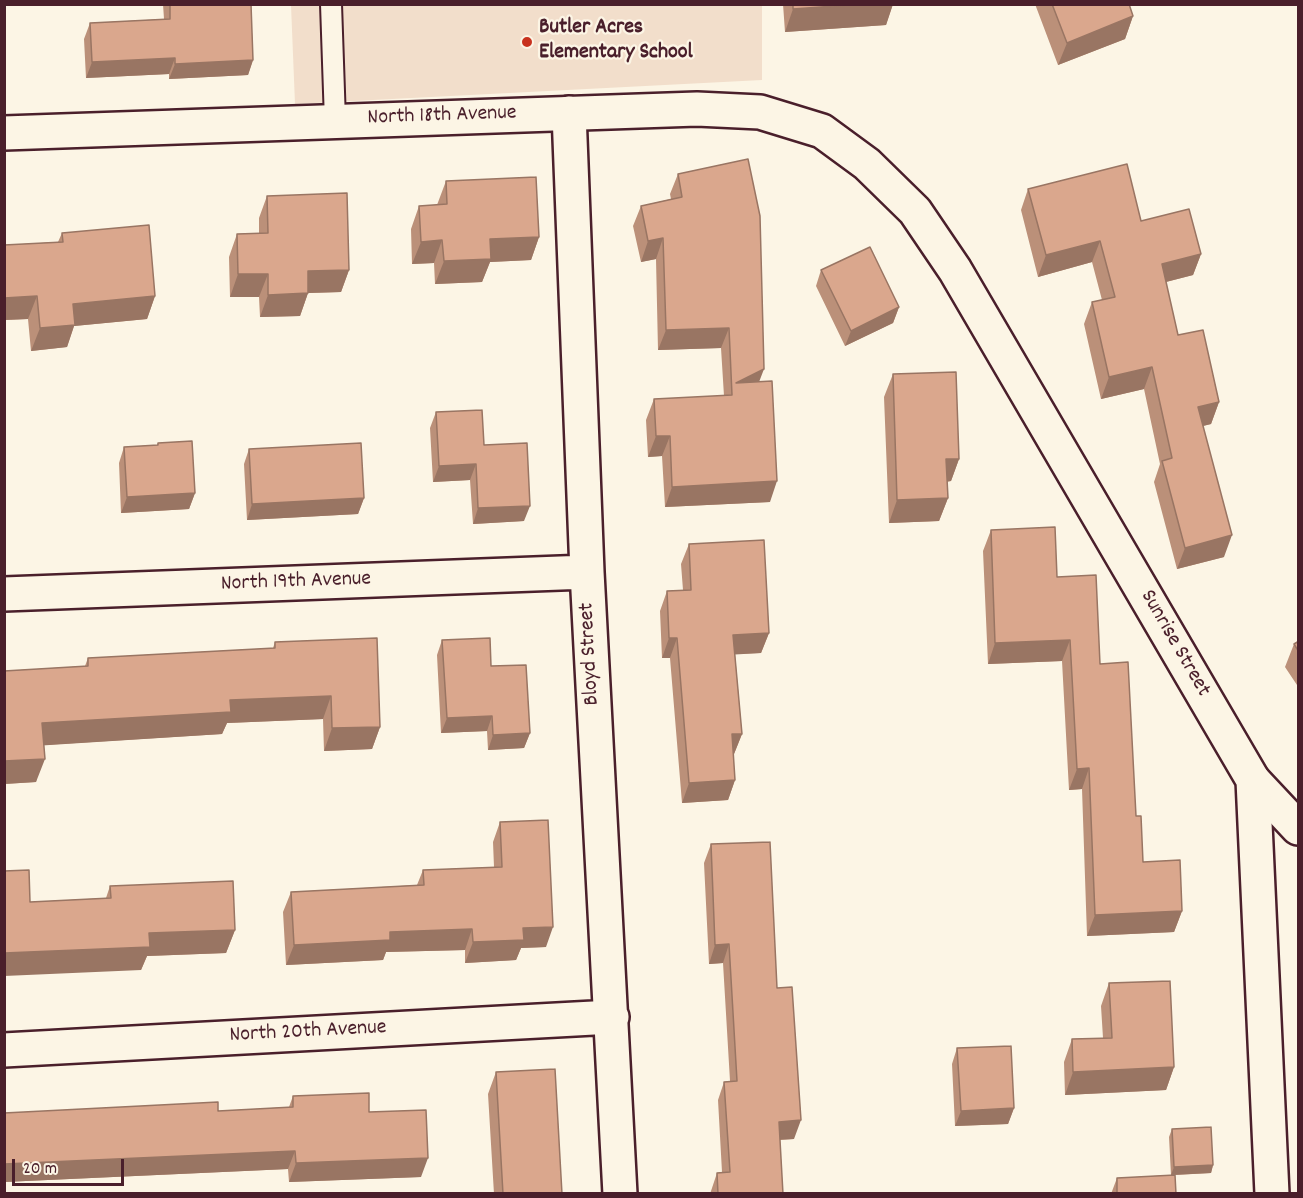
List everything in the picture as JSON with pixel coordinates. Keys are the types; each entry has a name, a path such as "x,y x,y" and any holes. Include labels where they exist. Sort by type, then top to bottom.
{"street":[{"name":"North 18th Avenue","path":"4,133 697,109 760,112 822,131 867,164"},
{"name":"Bloyd Street","path":"569,113 587,572 620,1194"},
{"name":"Sunrise Street","path":"867,164 915,211 955,270 1253,780 1272,1194"},
{"name":"North 19th Avenue","path":"4,594 587,572"},
{"path":"1253,780 1299,828"},
{"name":"North 20th Avenue","path":"4,1050 612,1017"}],"lane":[{"path":"331,4 335,121"}],"shaded area":[{"name":"Butler Acres Elementary School","path":"291,5 762,5 762,80 295,104"}],"building":[{"path":"170,4 251,4 253,60 175,64 175,58 92,62 90,23 170,19"},
{"path":"793,4 862,4 793,9"},
{"path":"1052,4 1129,4 1133,16 1067,43"},
{"path":"748,159 760,216 764,369 736,383 772,381 777,481 672,487 670,436 656,436 654,399 732,395 729,328 666,330 663,238 648,241 641,206 682,197 678,174"},
{"path":"1127,164 1141,221 1189,209 1201,254 1162,264 1178,335 1203,330 1219,402 1198,407 1232,535 1185,548 1162,461 1172,458 1152,367 1109,377 1092,302 1115,297 1100,241 1046,255 1028,189"},
{"path":"536,177 539,237 490,239 491,259 444,261 442,240 421,242 419,206 447,204 446,181"},
{"path":"347,193 349,270 308,271 308,293 268,295 268,274 238,274 237,234 268,233 267,196"},
{"path":"149,225 155,296 73,304 75,325 40,328 37,296 4,298 4,245 63,242 62,233"},
{"path":"870,247 899,307 851,331 821,270"},
{"path":"956,372 959,459 946,459 948,498 897,500 893,374"},
{"path":"482,410 484,445 527,443 530,506 478,508 476,464 439,466 436,412"},
{"path":"192,441 195,493 127,497 124,447"},
{"path":"361,443 364,498 252,504 249,449"},
{"path":"1055,527 1057,577 1096,575 1100,664 1128,662 1136,816 1141,816 1143,862 1180,860 1182,911 1095,915 1089,768 1077,769 1070,640 995,643 991,530"},
{"path":"764,540 769,633 733,635 742,734 732,734 735,780 689,783 677,638 669,638 667,591 691,590 689,544"},
{"path":"377,638 380,727 332,728 331,696 230,700 231,712 42,723 45,759 4,761 4,671 88,666 88,658 275,648 275,642"},
{"path":"490,638 491,666 526,665 530,733 493,735 492,716 447,718 442,640"},
{"path":"1299,641 1299,652 1294,644"},
{"path":"548,820 553,927 523,928 524,940 473,942 472,929 390,932 390,940 294,945 291,892 424,885 423,870 502,867 500,822"},
{"path":"770,842 777,988 792,987 801,1120 779,1122 783,1194 718,1194 717,1173 730,1172 724,1082 737,1081 729,944 715,945 711,844"},
{"path":"29,870 30,902 111,898 110,886 233,881 235,930 149,933 150,947 4,953 4,871"},
{"path":"1170,981 1174,1067 1073,1072 1072,1039 1112,1038 1109,983"},
{"path":"1011,1046 1014,1108 961,1111 957,1048"},
{"path":"555,1069 562,1194 503,1194 496,1072"},
{"path":"369,1093 369,1112 426,1110 428,1158 296,1163 295,1151 4,1164 4,1113 218,1102 218,1111 293,1107 293,1096"},
{"path":"1211,1127 1213,1165 1174,1167 1172,1129"},
{"path":"1175,1175 1176,1194 1117,1194 1117,1178"}],"place":[{"name":"Butler Acres Elementary School","path":"527,42"}]}
